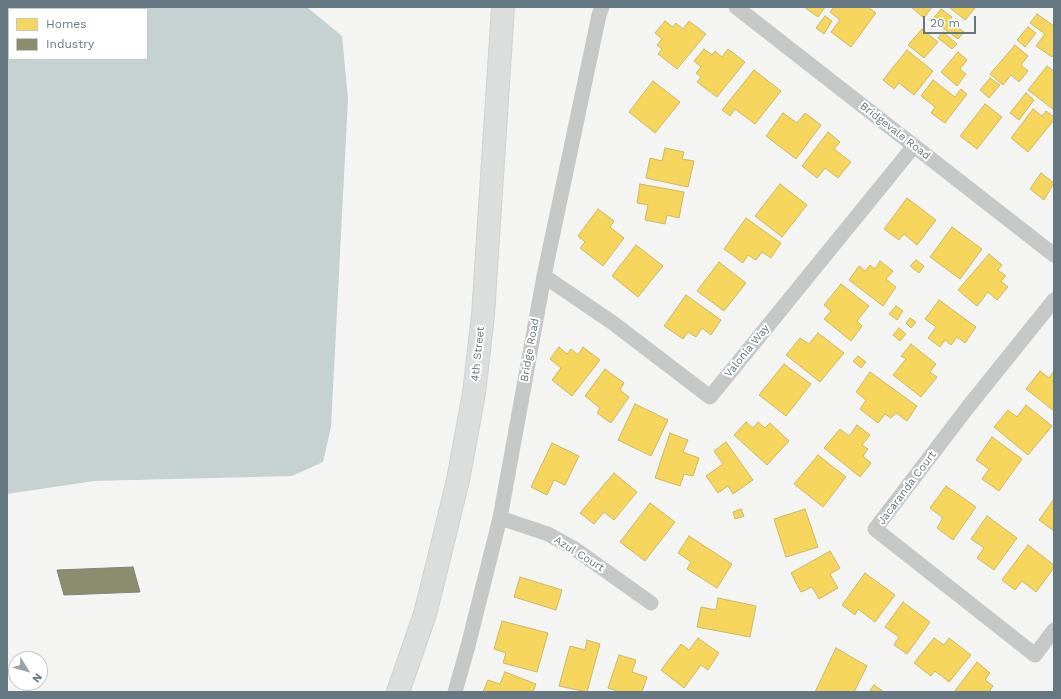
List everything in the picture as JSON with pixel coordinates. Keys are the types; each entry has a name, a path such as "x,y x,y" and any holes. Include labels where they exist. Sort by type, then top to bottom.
{"main road":[{"name":"4th Street","path":"398,692 425,614 458,480 474,393 483,315 503,7"}],"street":[{"name":"Bridge Road","path":"455,692 500,518 544,276 597,23 602,7"},
{"name":"Bridgevale Road","path":"736,7 1054,255"},
{"name":"Valonia Way","path":"544,276 613,324 710,397 914,146"},
{"name":"Jacaranda Court","path":"1054,300 968,407 875,529 1035,655 1054,630"},
{"name":"Azul Court","path":"500,518 548,534 575,549 651,603"}],"shaded area":[{"path":"7,7 308,8 342,36 348,99 331,427 323,462 292,476 94,481 7,494"}],"building: Homes":[{"path":"804,7 825,7 818,17"},
{"path":"834,7 868,7 876,13 851,47 831,32 840,20 830,12"},
{"path":"911,7 932,7 924,18"},
{"path":"949,7 976,7 965,20"},
{"path":"941,9 952,17 949,21 964,32 958,39 932,20"},
{"path":"1037,14 1054,26 1054,54 1052,57 1036,46 1045,34 1030,23"},
{"path":"825,16 832,21 824,34 816,28"},
{"path":"665,21 673,27 676,23 683,29 689,21 706,34 677,69 658,54 662,49 657,45 662,39 655,33"},
{"path":"1028,27 1036,33 1025,47 1017,40"},
{"path":"922,29 938,42 924,58 908,45"},
{"path":"943,32 957,44 952,49 938,38"},
{"path":"1015,45 1028,56 1021,65 1028,71 1019,82 1011,75 1003,85 990,74"},
{"path":"704,49 712,55 715,51 722,57 728,49 745,62 717,97 697,82 701,77 696,73 701,67 694,61"},
{"path":"907,50 933,71 914,95 899,83 894,89 883,80"},
{"path":"958,52 967,60 960,69 966,74 957,86 941,72"},
{"path":"1047,66 1054,71 1054,110 1028,90"},
{"path":"754,70 781,91 755,124 735,109 730,116 722,110"},
{"path":"990,78 1000,85 989,98 980,90"},
{"path":"933,80 955,97 961,89 967,94 945,123 931,113 935,107 921,96"},
{"path":"653,81 680,102 655,133 629,112"},
{"path":"1026,93 1034,100 1019,120 1010,113"},
{"path":"985,104 1002,117 977,149 960,136"},
{"path":"1033,109 1042,116 1046,111 1054,117 1054,120 1028,152 1011,138"},
{"path":"783,113 797,123 805,113 821,125 796,159 766,136"},
{"path":"828,132 840,142 834,149 851,162 838,178 825,168 817,178 802,166"},
{"path":"665,148 684,152 682,159 694,161 688,187 646,178 650,158 662,161"},
{"path":"1041,173 1054,183 1044,200 1030,189"},
{"path":"640,184 684,192 679,218 667,215 665,224 645,220 648,205 637,203"},
{"path":"780,184 807,205 782,237 755,216"},
{"path":"907,198 936,220 917,245 904,234 899,240 884,229"},
{"path":"598,209 614,221 610,227 624,238 603,266 580,248 585,242 578,236"},
{"path":"746,218 781,243 771,258 762,252 756,260 748,255 743,263 724,249"},
{"path":"952,227 982,249 960,279 930,257"},
{"path":"636,245 663,266 638,297 612,276"},
{"path":"989,254 1002,265 998,270 1006,276 1001,281 1008,287 997,300 988,292 977,306 958,290"},
{"path":"916,260 924,266 919,273 910,266"},
{"path":"880,261 893,271 886,279 896,287 883,306 849,280 859,266 865,271 870,265 875,269"},
{"path":"719,262 746,283 724,311 697,291"},
{"path":"841,284 869,306 857,321 862,326 851,341 824,319 831,311 824,305"},
{"path":"686,295 721,320 711,335 702,328 696,337 688,332 683,339 664,326"},
{"path":"939,300 976,327 965,343 957,337 951,345 945,340 940,347 928,338 936,327 925,319"},
{"path":"896,306 903,311 897,320 889,314"},
{"path":"910,318 916,322 911,328 906,323"},
{"path":"899,328 906,334 900,341 893,335"},
{"path":"818,333 844,353 820,382 786,355 800,338 809,344"},
{"path":"911,344 936,364 930,372 937,377 921,397 893,375 906,359 901,356"},
{"path":"559,347 567,354 571,349 578,355 583,347 600,360 572,396 552,380 561,368 550,359"},
{"path":"858,356 866,362 861,368 853,361"},
{"path":"784,364 811,384 786,416 759,395"},
{"path":"605,369 624,383 620,390 629,397 611,423 597,413 600,408 585,396"},
{"path":"1040,371 1049,378 1054,371 1054,411 1026,389"},
{"path":"870,372 917,406 907,421 896,413 891,418 885,414 878,423 860,409 866,400 856,392"},
{"path":"635,404 668,420 651,456 618,440"},
{"path":"1026,405 1052,426 1028,455 994,427 1008,410 1017,417"},
{"path":"746,422 753,428 758,422 765,428 770,423 789,441 767,465 734,435"},
{"path":"857,425 870,435 862,445 868,449 863,456 871,463 860,477 824,448 840,429 849,436"},
{"path":"670,433 688,440 683,452 699,458 693,476 684,474 680,486 655,478"},
{"path":"992,437 1022,459 999,491 982,479 989,469 976,460"},
{"path":"726,442 753,480 733,494 728,486 718,493 706,476 723,464 714,451"},
{"path":"552,443 579,456 565,485 554,480 547,495 531,487"},
{"path":"818,455 846,477 823,507 794,484"},
{"path":"614,473 637,492 614,520 604,512 594,524 580,513"},
{"path":"946,486 976,507 953,540 937,528 943,518 930,508"},
{"path":"1054,499 1054,531 1039,520"},
{"path":"650,503 675,522 645,561 620,542"},
{"path":"741,509 744,516 735,519 733,512"},
{"path":"805,509 818,547 786,557 774,519"},
{"path":"987,516 1017,538 994,570 977,558 984,548 971,539"},
{"path":"689,536 732,564 717,588 687,569 691,562 678,553"},
{"path":"1028,545 1054,565 1054,568 1036,592 1022,581 1015,590 1002,580"},
{"path":"830,551 840,568 830,574 838,588 819,599 812,587 801,592 791,573"},
{"path":"865,573 895,595 875,622 858,609 855,615 842,605"},
{"path":"520,577 562,590 556,610 514,597"},
{"path":"718,598 756,606 750,637 697,627 701,607 716,610"},
{"path":"903,602 930,622 907,654 894,645 899,637 885,627"},
{"path":"502,621 548,633 537,672 503,663 506,653 494,649"},
{"path":"698,638 719,653 708,670 701,665 684,688 661,670 681,644 689,650"},
{"path":"934,638 944,645 949,638 971,655 949,682 935,671 931,676 914,663"},
{"path":"587,640 600,644 587,692 559,686 570,646 585,650"},
{"path":"836,648 867,666 854,692 815,692"},
{"path":"619,655 636,660 632,672 647,677 642,692 615,692 615,690 608,688"},
{"path":"977,662 990,673 985,680 993,686 990,690 992,692 954,692"},
{"path":"505,672 536,684 533,692 483,692 488,680 500,684"},
{"path":"874,685 884,692 869,692"}],"building: Industry":[{"path":"133,567 140,592 64,595 57,570"}]}
